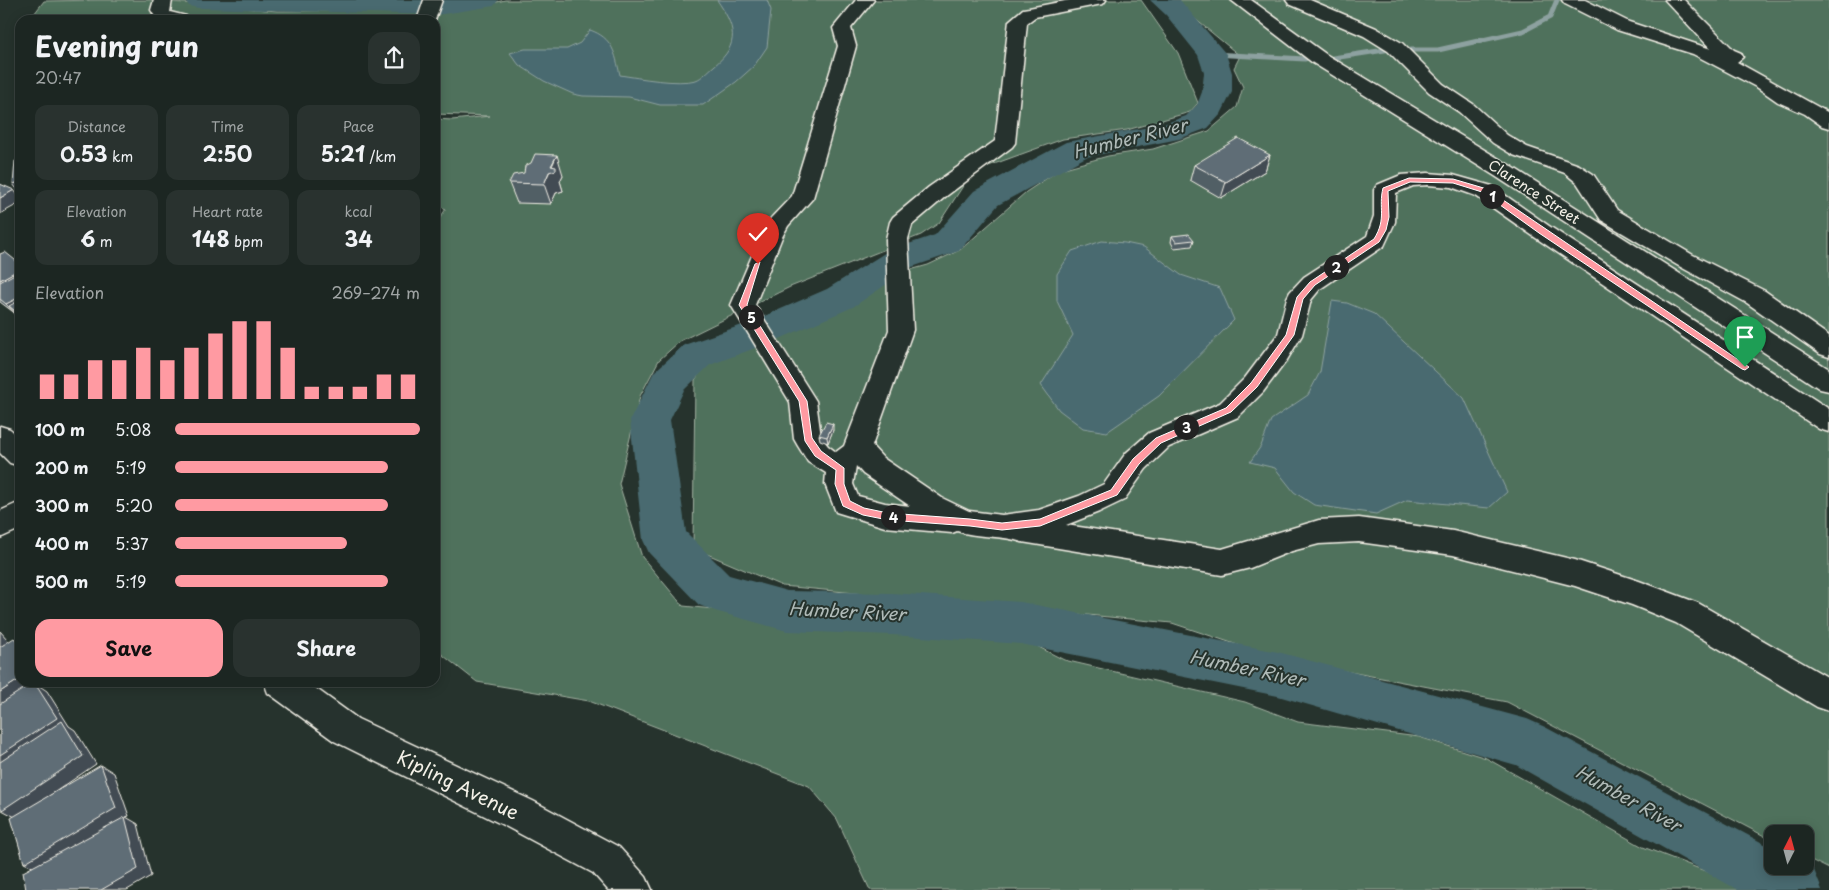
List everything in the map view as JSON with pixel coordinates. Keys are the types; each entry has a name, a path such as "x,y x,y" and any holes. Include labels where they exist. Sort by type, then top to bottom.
{"street":[{"path":"428,15 433,0"},
{"path":"865,0 842,28 847,46 802,198 779,223 771,237 758,264 743,305 803,401 808,439 818,454 849,458 873,466 932,506 970,522"},
{"path":"1097,0 1029,13 1018,21 1005,143 937,192 901,222 897,239 901,330 839,484 846,504 863,511 888,516 970,522 1222,562 1250,555 1288,540 1319,532 1359,530 1453,543 1575,573 1639,594 1687,613 1829,696"},
{"name":"Clarence Street","path":"1240,0 1320,59 1503,171 1829,382"},
{"path":"1295,0 1370,32 1395,47 1422,75 1466,108 1500,139 1520,151 1572,168 1584,179 1609,215 1685,260 1756,298 1829,348"},
{"path":"1571,0 1623,26 1700,50 1765,84 1785,98 1812,110 1829,122"},
{"path":"1674,0 1727,54 1829,106"},
{"path":"1002,527 1040,522 1114,492 1136,461 1159,440 1228,410 1254,385 1290,335 1299,298 1312,283 1376,240 1382,230 1386,217 1385,190 1409,180 1453,181 1484,191 1541,231 1829,422"},
{"path":"0,436 15,450"},
{"path":"0,526 15,517"},
{"name":"Kipling Avenue","path":"287,687 346,730 520,814 606,860 633,890"}],"green space":[{"path":"149,0 277,11 418,10 481,6 505,0 1141,0 1178,53 1198,103 1190,112 1127,130 1063,139 972,172 939,223 921,235 790,287 680,341 659,360 640,396 619,484 642,557 683,606 1025,640 1064,660 1245,702 1298,722 1419,737 1486,758 1643,847 1754,890 870,890 837,819 809,786 589,701 477,682 440,653 440,218 446,209 440,206 440,119 490,116 440,114 440,15 34,15 44,1"},
{"path":"1172,0 1829,0 1829,869 1814,862 1814,825 1764,825 1764,836 1507,702 1277,658 1172,623 782,586 693,548 695,380 717,349 874,280 928,265 960,250 1026,192 1061,169 1108,156 1153,149 1209,131 1237,107 1243,87 1234,68 1240,56"}],"water":[{"path":"717,0 767,0 771,10 767,47 754,66 736,82 703,105 660,105 629,97 573,94 544,81 519,65 510,53 525,49 567,49 580,43 590,30 604,37 612,47 620,75 679,82 696,80 723,58 732,42 728,18"},
{"path":"1102,241 1144,247 1181,275 1220,288 1234,320 1159,396 1107,432 1083,428 1059,410 1041,385 1073,335 1057,301 1057,274 1072,251"},
{"path":"1332,301 1347,303 1374,314 1464,398 1507,492 1489,508 1407,500 1376,514 1314,505 1294,492 1275,468 1250,462 1261,446 1271,420 1308,395 1320,372"}],"building":[{"path":"1238,138 1270,155 1226,182 1194,165"},
{"path":"535,154 557,155 551,166 556,167 556,170 549,172 544,184 509,183 513,175 524,173 525,166 531,163"},
{"path":"15,161 15,183 13,184"},
{"path":"0,184 14,190 0,198"},
{"path":"1189,234 1194,240 1176,242 1172,236"},
{"path":"5,252 15,260 15,272 0,280 0,254"},
{"path":"15,274 15,300 6,304 0,299 0,282"},
{"path":"15,303 15,311 9,306"},
{"path":"826,422 833,424 827,437 819,435"},
{"path":"15,639 15,682 0,692 0,647"},
{"path":"26,687 37,687 57,718 0,755 0,704"},
{"path":"62,721 83,756 2,810 0,805 0,762"},
{"path":"101,765 116,808 24,863 11,818"},
{"path":"125,817 138,869 101,890 26,890 23,872"}],"waterway":[{"name":"Humber River","path":"198,0 437,7 485,0"},
{"name":"Humber River","path":"1163,0 1175,9 1212,54 1218,73 1217,92 1211,108 1197,122 1168,133 1077,149 986,198 947,243 900,259 840,298 764,331 697,355 668,382 650,420 665,540 715,591 787,611 892,614 1021,623 1278,674 1527,744 1794,890"},
{"path":"1411,50 1438,50 1523,31 1550,17 1557,0"},
{"path":"1333,58 1385,50"},
{"path":"1212,54 1305,59"}],"route":[{"path":"758,264 743,305 803,401 808,439 818,454 840,468 839,484 846,504 863,511 888,516 970,522 1002,527 1040,522 1089,504 1114,492 1136,461 1159,440 1228,410 1254,385 1290,335 1299,298 1312,283 1330,270 1347,262 1376,240 1382,230 1386,217 1387,203 1385,190 1409,180 1453,181 1468,184 1484,191 1745,367"}]}
